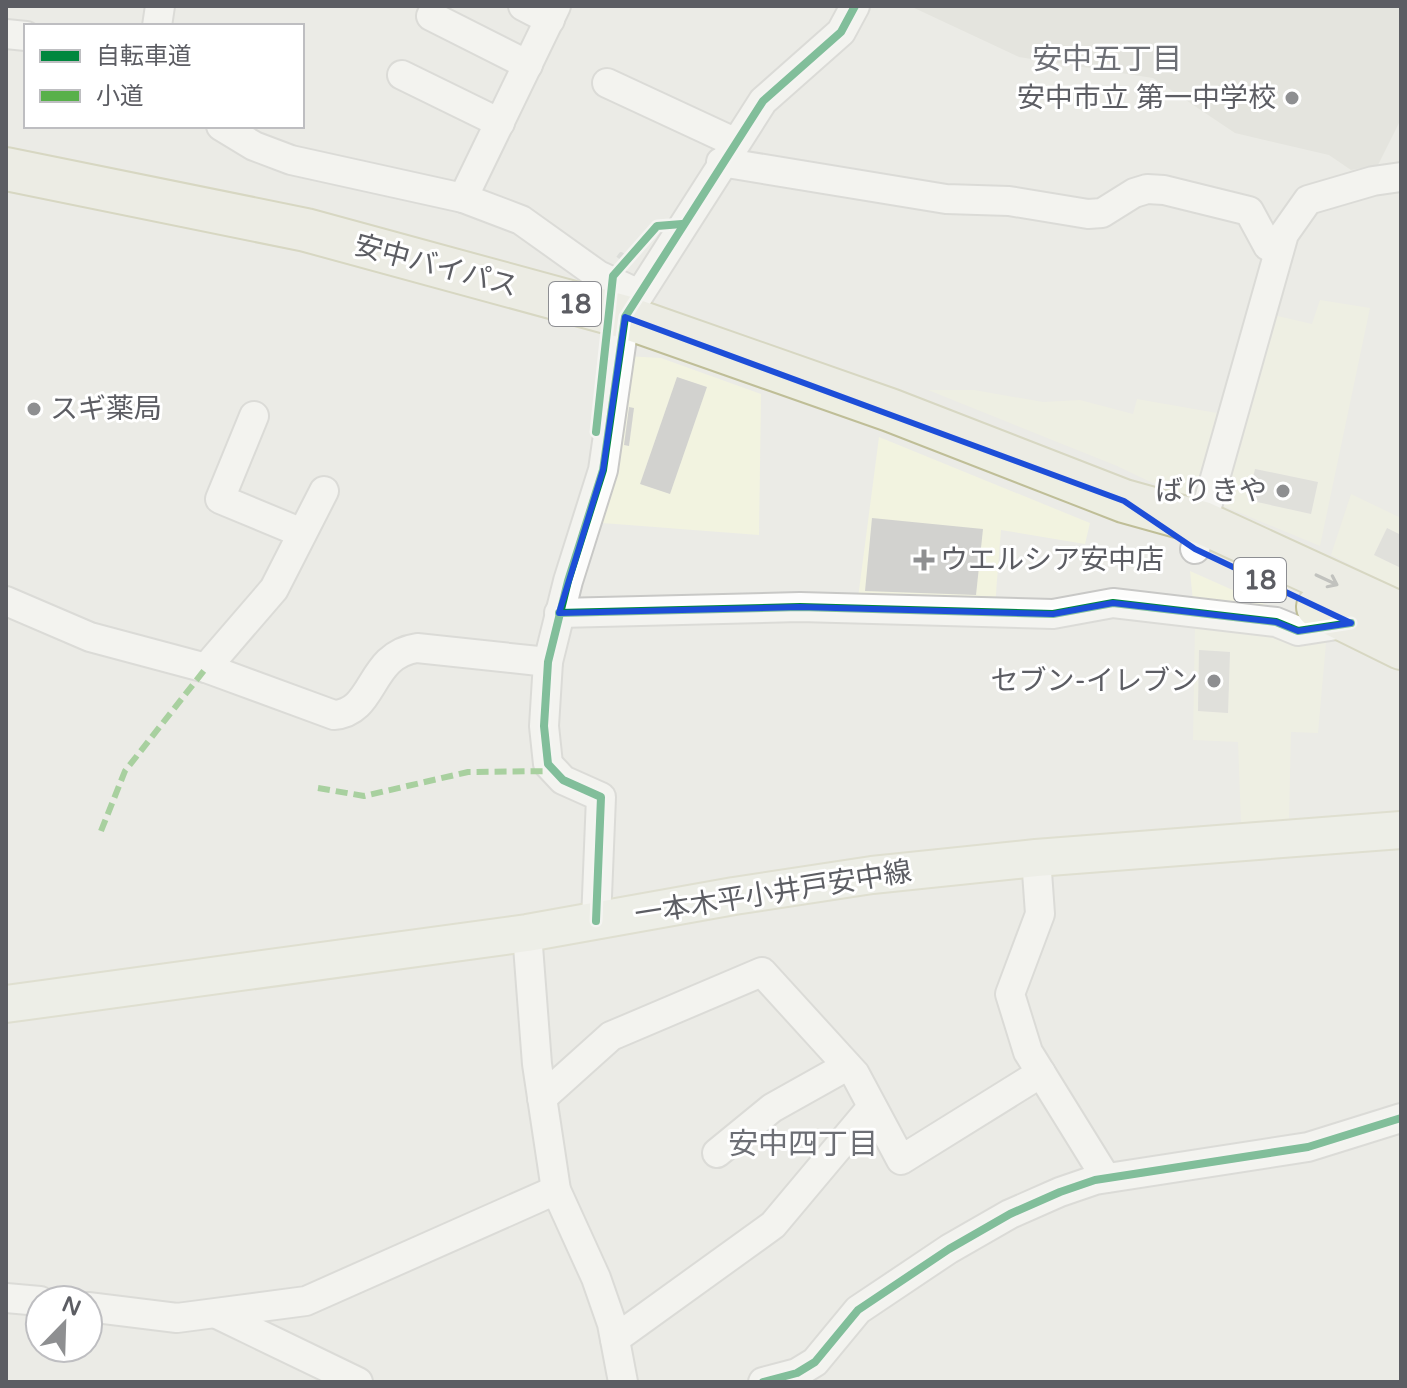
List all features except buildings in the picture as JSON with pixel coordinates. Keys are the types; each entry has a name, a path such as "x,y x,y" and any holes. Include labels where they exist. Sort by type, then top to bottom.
{"highway":[{"name":"安中バイパス","path":"6,169 306,230 632,306 1124,501 1199,536 1401,614"},
{"name":"安中バイパス","path":"1199,536 1401,648"}],"main road":[{"name":"一本木平小井戸安中線","path":"6,1004 527,933 872,875 1036,858 1401,830"}],"street":[{"path":"463,198 553,13 523,6"},
{"path":"596,921 601,797 563,780 548,764 544,726 548,662 559,613 603,470 632,306 763,101 841,32 855,6"},
{"path":"431,16 528,65"},
{"path":"402,75 500,123"},
{"path":"607,83 728,152 946,199 1009,201 1088,214 1102,213 1134,193 1164,190 1249,211 1268,246 1279,250"},
{"path":"224,128 254,146 291,160 463,198 521,220 598,275 632,306"},
{"path":"1199,536 1284,234 1308,200 1373,181 1401,177"},
{"path":"254,416 220,499 302,533"},
{"path":"206,668 274,589 324,491"},
{"path":"6,601 90,637 206,668 334,715 354,708 392,656 404,650 417,648 548,662"},
{"path":"559,613 800,607 1053,614 1113,603 1276,622 1298,631 1351,623"},
{"path":"1036,858 1040,914 1010,994 1028,1052 1106,1178"},
{"path":"527,933 542,1098 556,1190 596,1278 625,1378"},
{"path":"542,1098 611,1036 762,972 847,1066 901,1160 1041,1073"},
{"path":"717,1153 772,1108 847,1066"},
{"path":"615,1339 773,1225 872,1107"},
{"path":"763,1382 797,1373 815,1362 858,1310 949,1249 1010,1214 1060,1192 1106,1178 1308,1147 1401,1118"},
{"path":"104,1309 177,1318 219,1315 306,1301 556,1190"},
{"path":"219,1315 358,1382"}],"path":[{"path":"621,254 628,259"}],"highlighted area":[{"path":"625,317 1124,501 1195,549 1351,623 1298,631 1276,622 1113,603 1053,614 800,607 559,613 603,470"}],"shaded area":[{"name":"安中市立 第一中学校","path":"910,6 1401,6 1401,119 1378,165 1351,170 1329,155 1235,133 1153,78 1019,57"},
{"path":"1320,300 1370,308 1320,546 1216,503 1269,314 1312,324"},
{"path":"625,356 661,358 761,394 759,535 589,522"},
{"path":"928,390 974,390 1043,402 1080,400 1133,414 1137,399 1217,413 1196,496 1184,498 1117,466"},
{"path":"879,437 1090,523 1085,544 1001,530 995,606 858,598"},
{"path":"1351,494 1401,518 1401,590 1331,555"},
{"path":"1190,571 1327,632 1318,733 1291,732 1289,821 1241,824 1238,742 1193,740 1195,622"}],"marked path":[{"path":"101,831 125,771 206,668"},
{"path":"318,788 364,796 468,772 554,771"}],"cycle path":[{"path":"596,921 601,797 563,780 548,764 544,726 548,662 568,581 603,470 625,317 763,101 841,32 855,6"},
{"path":"596,432 613,276 657,226 682,224"},
{"path":"559,613 800,607 1053,614 1113,603 1276,622 1298,631 1351,623"},
{"path":"763,1382 797,1373 815,1362 858,1310 949,1249 1010,1214 1060,1192 1095,1180 1308,1147 1401,1118"}],"place":[{"name":"安中市立 第一中学校","path":"1292,98"},
{"name":"スギ薬局","path":"34,409"},
{"name":"ばりきや","path":"1283,491"},
{"name":"ウエルシア安中店","path":"924,560"},
{"name":"セブン-イレブン","path":"1214,681"}],"district":[{"name":"安中五丁目","path":"1107,59"},
{"name":"安中四丁目","path":"803,1144"}]}
